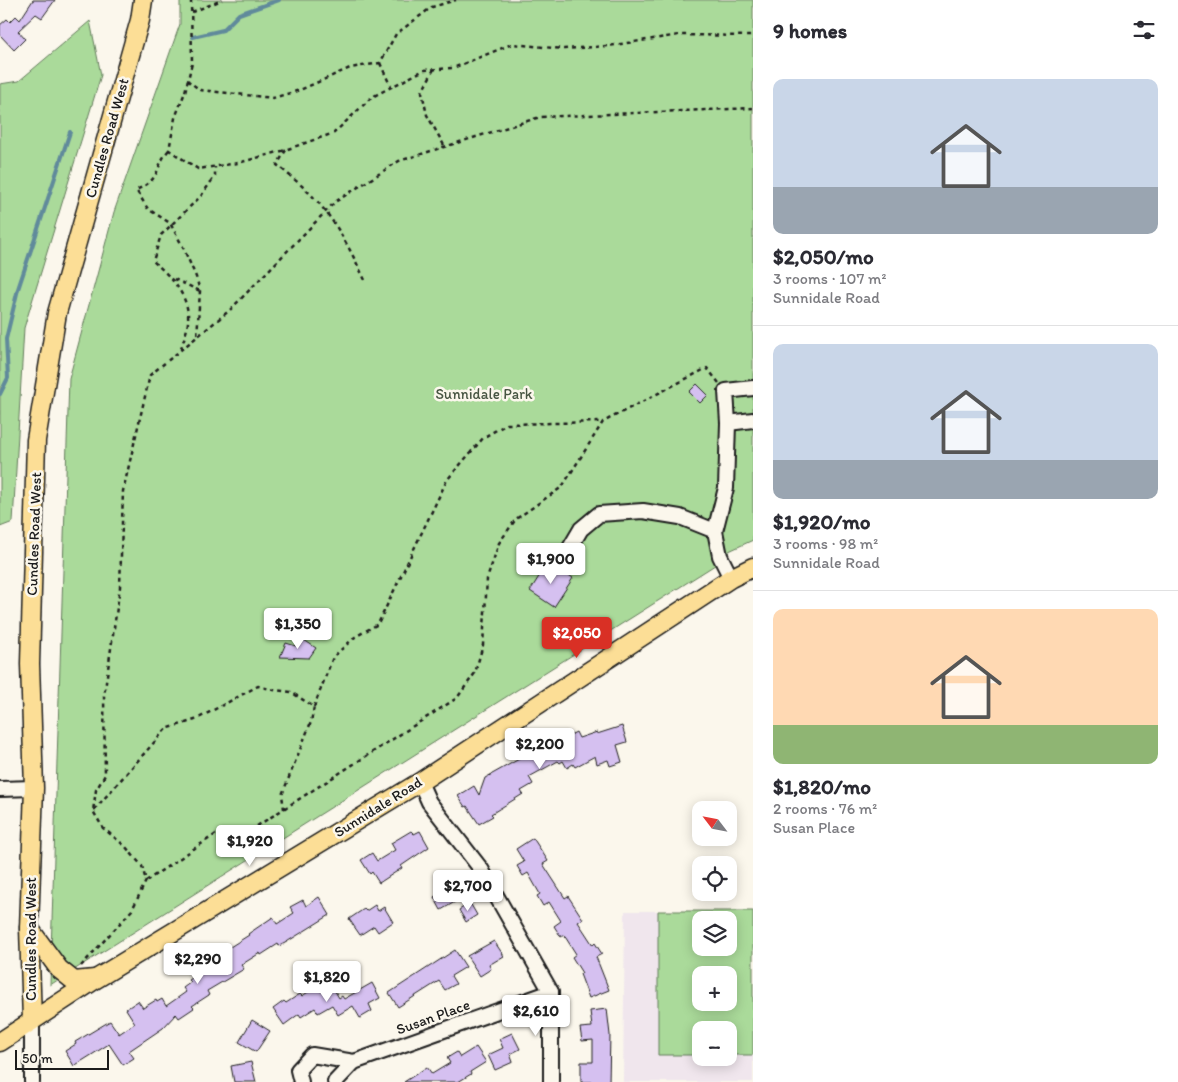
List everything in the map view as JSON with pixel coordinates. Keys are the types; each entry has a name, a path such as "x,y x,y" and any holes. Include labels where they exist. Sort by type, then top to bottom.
{"main road":[{"name":"Cundles Road West","path":"32,1020 29,928 34,788 30,664 36,440 57,313 140,20 143,0"},
{"name":"Sunnidale Road","path":"0,1042 96,979 420,782 731,578 753,566"},
{"path":"29,928 59,970 74,981 96,979"}],"street":[{"path":"731,578 720,556 716,531 726,488 728,423 726,392 753,388"},
{"path":"728,423 753,420"},
{"path":"560,563 581,529 599,514 643,511 680,516 716,531"},
{"path":"420,782 429,802 481,869 551,992 551,1082"},
{"path":"0,789 34,788"},
{"name":"Susan Place","path":"335,1082 354,1062 551,992"},
{"name":"Cundles Road West","path":"32,1020 32,1082"},
{"name":"Susan Place","path":"301,1082 298,1070 312,1055 354,1062"}],"path":[{"path":"192,0 192,62 175,118 170,150 165,155 156,176 146,186 136,190 148,209 170,223 187,255 200,291 197,337"},
{"path":"192,12 222,0"},
{"path":"380,64 396,34 432,7 456,0"},
{"path":"170,150 198,170 238,164 287,150 334,133 372,97 424,70 453,68 512,44 564,49 608,46 679,35 753,36"},
{"path":"187,80 200,90 273,98 300,90 350,68 380,64"},
{"path":"380,64 391,87"},
{"path":"434,69 422,92 427,115 445,147"},
{"path":"146,881 142,866 125,846 103,828 93,811 96,790 104,775 104,696 120,587 123,491 150,375 230,310 335,202 400,161 540,117 753,108"},
{"path":"287,150 277,165 301,185 325,211 350,251 366,282"},
{"path":"200,291 172,278 153,261 161,235 201,196 215,176 215,167"},
{"path":"172,278 185,300 188,321 180,350"},
{"path":"284,809 282,794 311,722 314,707 333,657 355,637 378,624 448,480 484,437 507,424 603,422 707,368 726,392"},
{"path":"105,940 132,910 146,881 219,832 246,833 457,698 475,673 483,645 487,579 499,543 516,519 562,487 603,422"},
{"path":"93,811 166,729 195,720 258,686 291,692 314,707"}],"shaded area":[{"path":"625,911 692,911 692,956 737,956 737,911 753,911 753,1082 623,1082"}],"green space":[{"name":"Sunnidale Park","path":"180,0 753,0 753,540 729,551 726,558 50,985 69,379 114,212 180,24"},
{"path":"90,21 101,75 24,328 13,522 0,527 0,84 19,81"},
{"path":"658,911 692,911 692,956 737,956 737,911 753,911 753,1055 737,1055 737,1021 692,1021 692,1055 658,1055"}],"building":[{"path":"33,0 55,0 42,18 36,14 18,31 25,39 14,50 0,35 0,25 7,19 10,22 16,16 20,20"},
{"path":"697,384 708,395 700,403 689,392"},
{"path":"548,562 553,564 556,570 563,571 573,578 554,607 530,591"},
{"path":"301,638 316,648 309,658 280,657 286,643 296,646"},
{"path":"622,726 627,742 617,745 622,762 610,766 608,760 597,764 595,756 575,767 573,764 567,768 563,761 560,763 558,761 529,777 533,784 521,791 523,794 491,814 493,816 479,824 458,796 474,786 479,795 485,778 537,749 541,756 563,744 561,740 576,732 579,738"},
{"path":"411,831 414,834 420,831 429,847 379,883 372,872 370,874 361,860 372,853 377,861 395,850 391,843"},
{"path":"533,838 548,861 543,864 565,898 568,896 583,919 578,922 593,945 595,943 602,954 596,957 609,990 589,998 580,974 582,973 572,957 576,954 564,935 561,937 554,926 561,921 549,902 543,906 537,896 540,894 528,873 523,876 517,866 524,862 516,849"},
{"path":"452,886 460,899 441,910 434,897"},
{"path":"319,897 330,915 285,943 279,946 278,944 261,955 260,953 241,965 244,969 207,991 209,995 192,1006 194,1008 179,1018 176,1014 163,1028 129,1051 134,1058 123,1065 109,1044 74,1066 65,1051 76,1044 75,1042 110,1021 119,1034 135,1023 126,1009 138,1001 143,1008 156,1000 157,1002 162,999 166,1006 186,992 183,988 191,982 189,980 222,958 217,951 228,945 230,947 273,917 277,924 294,913 290,907 303,900 306,906"},
{"path":"470,903 477,915 466,922 459,910"},
{"path":"375,905 378,911 384,907 393,922 378,932 374,926 360,935 349,919 364,909 366,911"},
{"path":"494,941 504,956 489,965 491,969 480,976 467,956"},
{"path":"455,950 466,967 451,976 456,984 445,990 439,981 398,1007 389,993"},
{"path":"372,983 380,998 369,1004 372,1011 360,1018 353,1006 338,1015 332,1005 318,1013 315,1008 301,1017 299,1014 284,1025 273,1009 284,1001 286,1003 300,994 302,996 316,987 322,992 332,986 339,998 342,996 344,999"},
{"path":"607,1009 610,1035 609,1082 581,1082 581,1062 593,1062 593,1040 582,1041 580,1028 592,1027 590,1011"},
{"path":"252,1020 270,1031 256,1052 239,1042"},
{"path":"512,1033 520,1049 510,1054 513,1062 495,1070 488,1055 503,1048 499,1039"},
{"path":"476,1047 486,1062 458,1082 404,1082 427,1067 432,1074 450,1063 447,1058 457,1052 460,1057"},
{"path":"251,1062 256,1082 234,1082 231,1066"}],"waterway":[{"path":"193,37 223,30 239,14 279,0"},
{"path":"0,394 8,378 6,339 18,289 70,132"}]}
